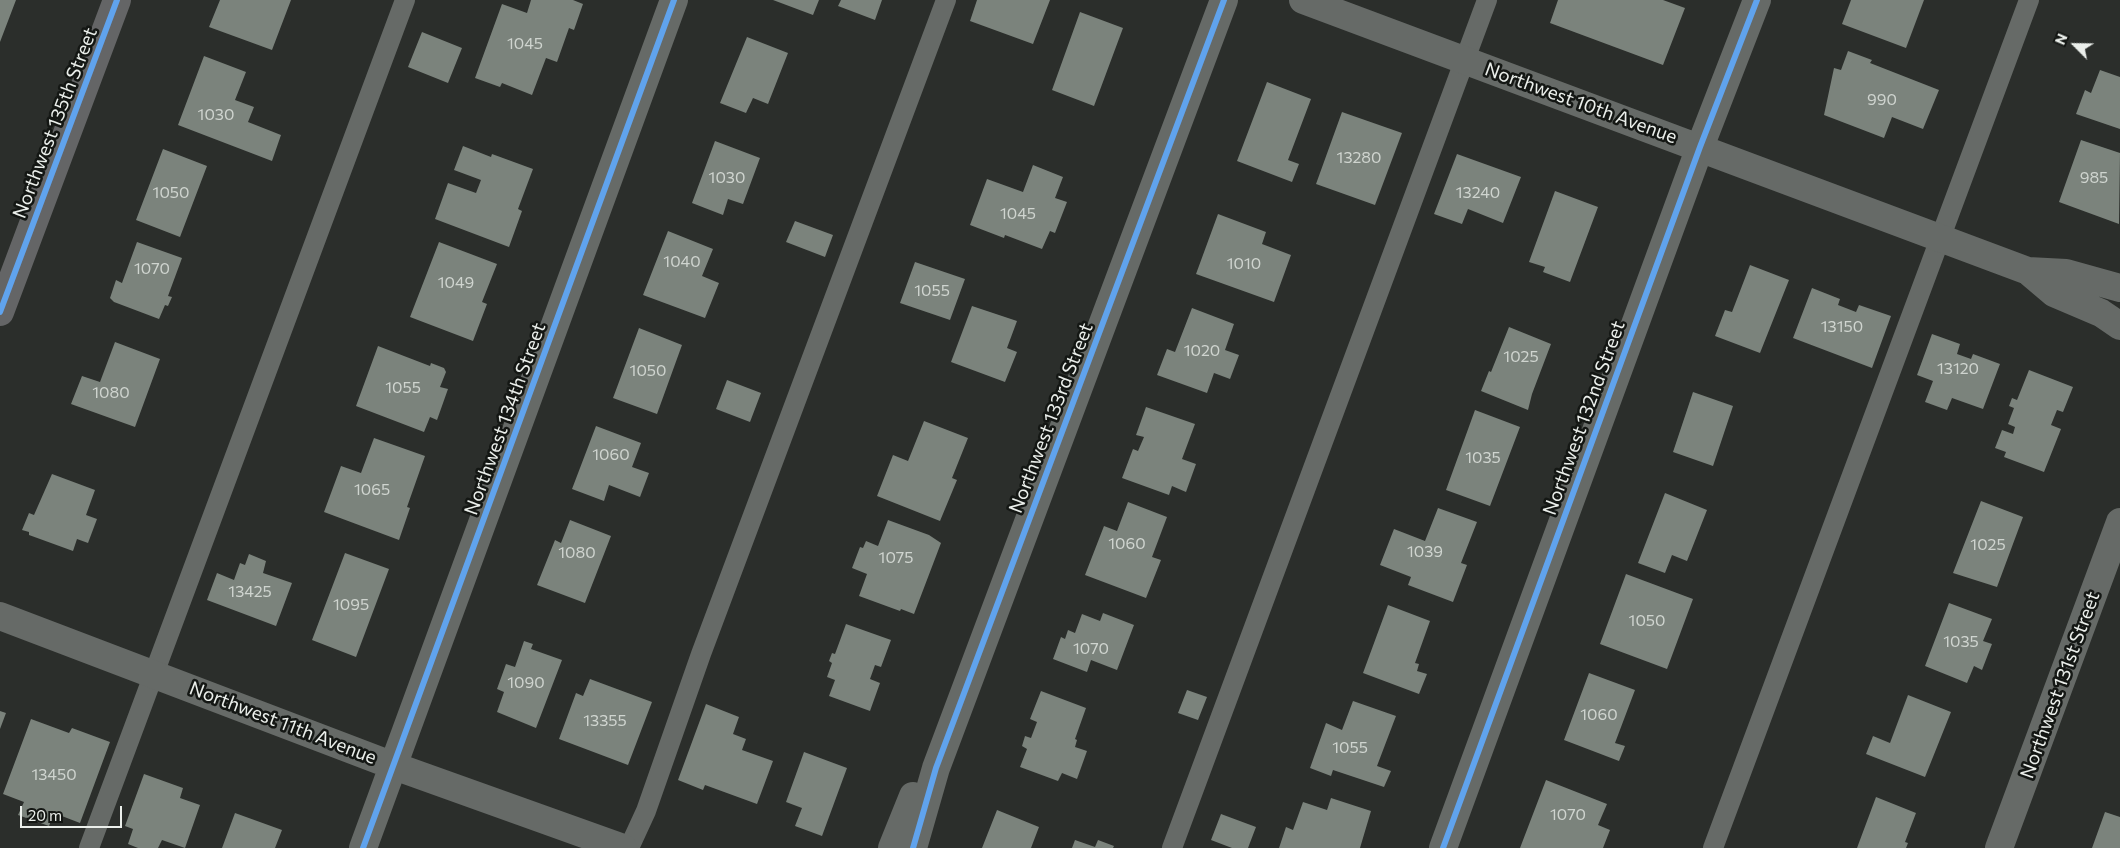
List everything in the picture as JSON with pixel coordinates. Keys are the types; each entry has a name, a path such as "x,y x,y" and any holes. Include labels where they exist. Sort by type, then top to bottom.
{"main road":[{"name":"Northwest 135th Street","path":"0,312 117,0"}],"street":[{"name":"Northwest 134th Street","path":"363,848 674,0"},
{"name":"Northwest 133rd Street","path":"913,848 936,768 1224,0"},
{"name":"Northwest 10th Avenue","path":"1303,0 2028,271 2066,273 2120,288"},
{"name":"Northwest 132nd Street","path":"1443,848 1700,147 1757,0"},
{"name":"Northwest 10th Avenue","path":"2028,271 2054,293 2101,314 2120,326"},
{"name":"Northwest 131st Street","path":"1999,848 2120,522"},
{"name":"Northwest 11th Avenue","path":"0,616 394,766 623,848"},
{"name":"Northwest 133rd Street","path":"892,848 910,800 936,768"}],"lane":[{"path":"89,848 405,0"},
{"path":"629,848 646,811 701,654 946,0"},
{"path":"1172,848 1487,0"},
{"path":"1713,848 2029,0"}],"building":[{"path":"0,0 16,0 0,42"},
{"path":"220,0 291,0 272,50 209,27"},
{"path":"531,0 573,0 583,4 574,30 569,28 557,62 546,58 532,95 502,83 500,87 475,78 502,4 527,13"},
{"path":"773,0 819,0 813,15"},
{"path":"841,0 882,0 875,20 838,6"},
{"path":"977,0 1050,0 1033,44 970,21"},
{"path":"1558,0 1663,0 1685,8 1663,65 1550,23"},
{"path":"1851,0 1924,0 1906,48 1842,24"},
{"path":"1080,12 1123,28 1094,106 1052,90"},
{"path":"422,32 462,48 448,83 408,67"},
{"path":"747,37 788,53 768,104 753,98 746,113 720,103"},
{"path":"1848,51 1872,60 1870,63 1939,90 1923,129 1892,117 1884,138 1824,115 1834,68 1841,70"},
{"path":"204,56 246,72 235,100 254,107 248,122 281,135 272,161 178,125"},
{"path":"2100,70 2120,77 2120,129 2076,114 2085,90 2091,93"},
{"path":"1267,82 1311,99 1288,160 1299,164 1292,182 1237,161"},
{"path":"1342,112 1402,133 1375,205 1316,184"},
{"path":"2081,140 2120,153 2119,224 2059,202"},
{"path":"715,141 760,158 743,204 728,199 723,215 692,203"},
{"path":"463,146 491,157 492,154 533,169 518,209 522,211 509,247 435,219 448,183 476,193 481,180 454,170"},
{"path":"163,149 207,166 180,237 136,220"},
{"path":"1457,154 1521,177 1503,223 1468,209 1462,224 1434,214"},
{"path":"1033,165 1063,177 1055,198 1067,202 1055,233 1050,231 1042,249 1005,235 1004,238 970,225 987,179 1023,192"},
{"path":"1555,191 1598,207 1570,282 1543,272 1545,267 1529,262"},
{"path":"1218,214 1266,232 1262,244 1291,255 1274,302 1196,274"},
{"path":"795,221 833,235 825,257 786,242"},
{"path":"668,231 713,249 702,276 719,283 705,318 643,295"},
{"path":"137,242 182,258 168,296 172,297 168,306 165,305 159,319 114,302 110,298 116,280 122,283"},
{"path":"439,242 497,264 482,302 487,304 473,341 410,317"},
{"path":"915,262 965,279 950,320 900,303"},
{"path":"1750,265 1789,280 1760,353 1715,336 1725,310 1732,312"},
{"path":"1812,288 1840,299 1838,305 1856,312 1859,305 1891,316 1872,368 1793,338"},
{"path":"972,306 1017,321 1007,348 1017,352 1005,382 951,362"},
{"path":"1192,308 1234,324 1225,350 1239,355 1230,379 1214,373 1207,393 1157,375 1167,349 1175,352"},
{"path":"1509,327 1551,344 1528,410 1481,391 1489,371 1491,372"},
{"path":"639,328 682,345 657,414 613,398"},
{"path":"1932,334 1960,344 1957,354 1971,359 1973,354 2000,364 1983,409 1952,398 1947,410 1925,402 1933,381 1917,375"},
{"path":"115,342 160,359 135,427 71,404 82,376 100,382"},
{"path":"378,346 430,366 431,363 444,368 446,372 440,387 448,389 437,420 430,417 424,432 356,406"},
{"path":"2029,370 2073,387 2063,412 2057,410 2051,425 2061,429 2044,472 2004,457 2006,452 1995,448 2002,430 2013,434 2015,427 2008,424 2014,408 2009,406 2012,398 2017,400"},
{"path":"727,380 761,393 750,422 716,409"},
{"path":"1693,392 1733,406 1713,466 1673,452"},
{"path":"1146,407 1195,424 1182,459 1196,464 1186,492 1172,486 1169,495 1122,478 1133,449 1138,451 1144,437 1136,435"},
{"path":"1475,410 1520,427 1490,506 1446,490"},
{"path":"924,421 968,438 952,478 957,480 940,521 877,496 893,455 908,461"},
{"path":"596,426 641,443 632,467 649,473 640,497 609,485 604,501 572,489"},
{"path":"374,438 425,456 407,507 410,508 399,540 324,512 341,466 361,473"},
{"path":"52,474 95,490 86,515 97,519 88,543 77,539 73,551 29,535 29,532 22,530 29,513 34,515"},
{"path":"1665,493 1707,510 1687,561 1672,555 1665,573 1638,563"},
{"path":"1981,501 2023,517 1997,587 1953,573"},
{"path":"1128,502 1167,517 1152,557 1161,560 1146,598 1085,575 1104,526 1117,531"},
{"path":"1438,508 1477,522 1461,563 1467,565 1453,602 1408,585 1411,577 1380,565 1394,529 1425,541"},
{"path":"570,520 611,536 585,603 537,585 555,540 561,543"},
{"path":"888,520 929,535 941,543 914,614 901,609 900,611 859,596 867,574 852,568 860,547 863,548 866,541 878,546"},
{"path":"345,553 389,569 356,657 312,640"},
{"path":"249,554 266,561 263,573 292,583 276,626 207,600 217,573 234,580 240,563 245,565"},
{"path":"1626,574 1693,599 1667,669 1600,644"},
{"path":"1949,603 1992,619 1983,641 1992,644 1982,670 1974,666 1967,683 1925,666"},
{"path":"1388,605 1430,621 1415,663 1419,664 1417,671 1427,674 1419,694 1363,673"},
{"path":"1103,613 1134,625 1117,670 1091,660 1087,672 1053,659 1061,637 1065,639 1068,630 1075,633 1082,614 1100,621"},
{"path":"846,624 891,640 881,667 875,665 870,679 880,683 870,711 829,696 835,680 827,677 832,663 829,661 832,653 835,654"},
{"path":"524,641 533,644 531,649 562,660 536,728 497,712 504,692 497,689 506,664 515,667"},
{"path":"1589,673 1635,690 1615,743 1625,746 1619,761 1564,740"},
{"path":"590,679 652,702 628,765 559,739 576,693 583,696"},
{"path":"1187,690 1207,697 1198,720 1178,713"},
{"path":"1041,691 1086,708 1075,739 1077,740 1075,747 1087,751 1077,779 1062,773 1058,781 1020,767 1027,749 1022,746 1025,736 1031,738 1037,722 1030,719"},
{"path":"1908,695 1951,712 1925,777 1866,754 1873,736 1890,743"},
{"path":"1353,701 1396,716 1377,766 1391,771 1384,787 1333,770 1331,776 1310,768 1326,723 1342,730"},
{"path":"706,704 739,717 733,734 746,739 742,750 773,761 757,804 705,785 703,790 678,780"},
{"path":"0,711 6,713 0,729"},
{"path":"31,719 69,733 72,728 110,742 80,823 54,813 49,826 18,815 24,802 3,794"},
{"path":"804,752 847,768 822,836 795,826 802,808 786,802"},
{"path":"144,774 183,788 180,798 200,805 185,848 162,840 158,848 138,848 128,844 133,829 125,826"},
{"path":"1546,780 1607,804 1598,825 1610,830 1603,848 1520,848"},
{"path":"1876,797 1916,813 1905,842 1908,843 1906,848 1857,848"},
{"path":"1331,798 1371,811 1360,848 1279,848 1286,827 1293,830 1303,802 1327,810"},
{"path":"997,810 1039,827 1031,848 982,848"},
{"path":"2105,812 2120,817 2120,848 2092,848"},
{"path":"235,813 282,830 275,848 222,848"},
{"path":"1221,814 1256,827 1248,848 1232,848 1211,840"},
{"path":"1075,840 1095,847 1098,840 1114,846 1113,848 1072,848"}],"cycle path":[{"path":"0,312 117,0"},
{"path":"363,848 674,0"},
{"path":"913,848 936,768 1224,0"},
{"path":"1443,848 1700,147 1757,0"}]}
